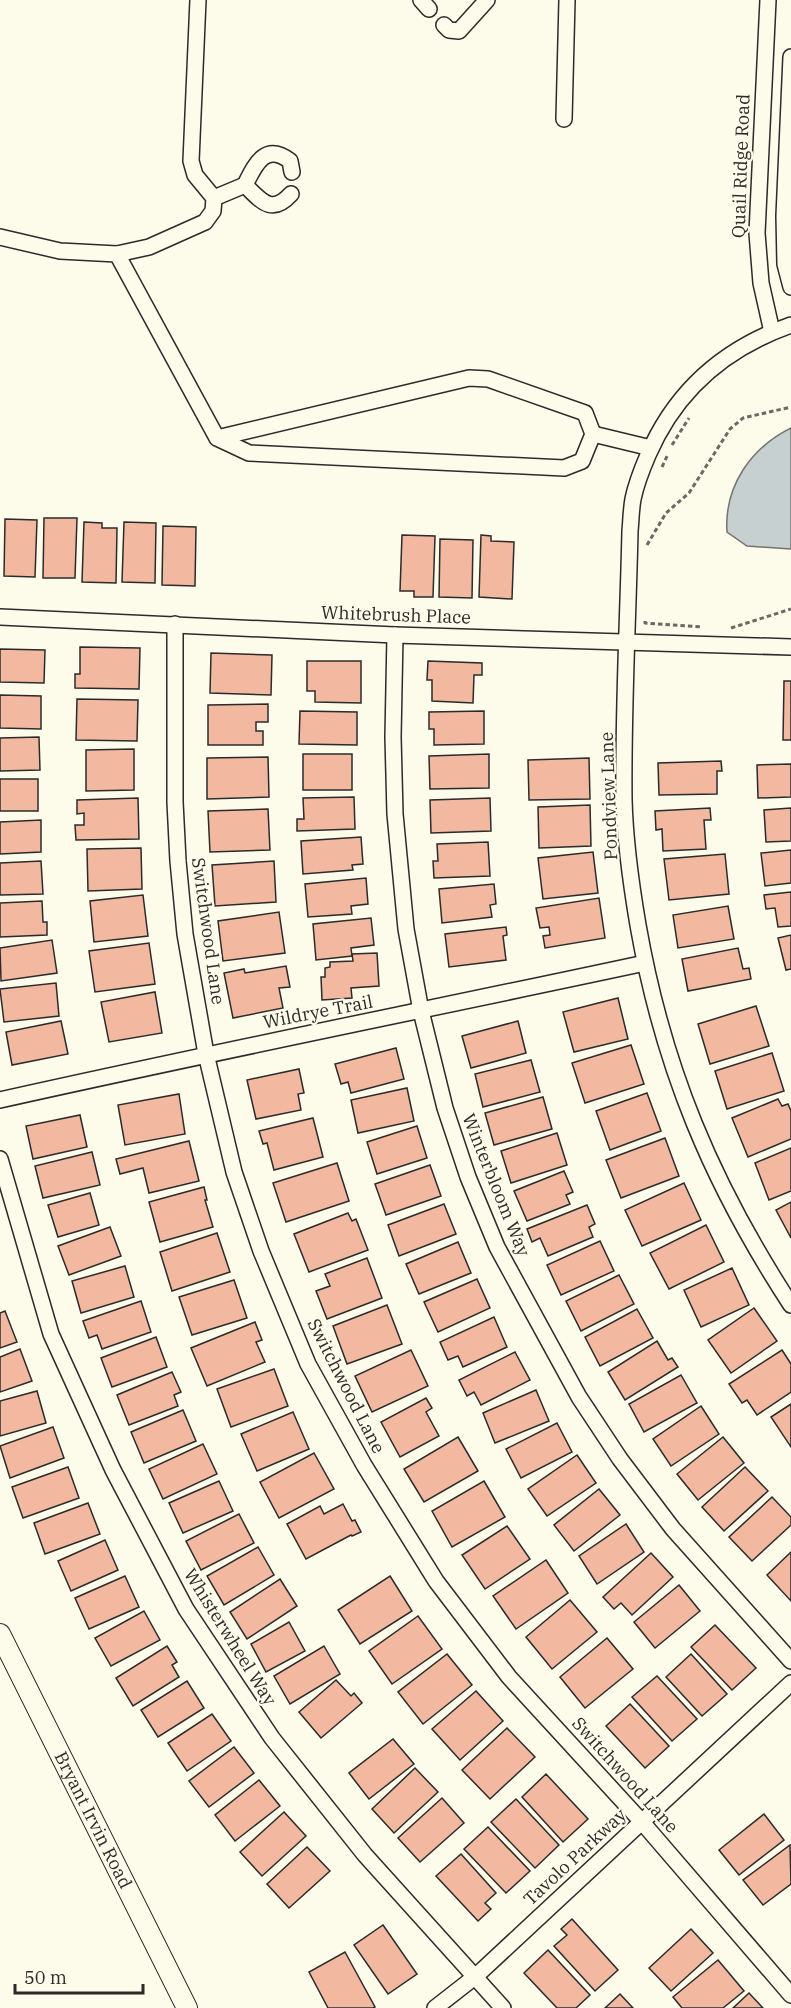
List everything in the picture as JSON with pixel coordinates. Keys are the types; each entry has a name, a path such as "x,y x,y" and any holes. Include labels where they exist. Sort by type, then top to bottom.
{"street":[{"path":"1,236 60,251 117,254 149,247 205,222 213,211 214,198 195,175 191,161 198,0"},
{"path":"444,25 449,30 459,31 487,0"},
{"path":"564,119 567,0"},
{"name":"Quail Ridge Road","path":"768,0 757,233 761,283 772,332"},
{"path":"791,57 784,216 785,264 791,287"},
{"path":"214,198 246,185 257,160 268,155 281,154 290,161 292,172"},
{"path":"246,185 262,202 273,206 283,203 291,194"},
{"path":"117,254 216,438 249,453 564,468 582,461 593,434 585,413 488,380 469,378 216,438"},
{"name":"Pondview Lane","path":"791,325 772,332 732,353 705,373 682,397 665,421 640,473 633,498 624,800 632,889 645,963 671,1064 710,1163 759,1256 791,1305"},
{"path":"593,434 651,448"},
{"name":"Whitebrush Place","path":"0,618 395,635 791,647"},
{"name":"Switchwood Lane","path":"175,624 175,802 178,861 185,934 206,1054 234,1172 261,1251 308,1364 364,1465 436,1581 509,1677 642,1822 791,1995"},
{"name":"Winterbloom Way","path":"395,635 393,737 396,824 406,929 421,1011 445,1108 468,1177 497,1247 579,1397 602,1432 673,1529 791,1661"},
{"name":"Wildrye Trail","path":"0,1100 206,1054 645,963"},
{"name":"Whisterwheel Way","path":"0,1159 51,1334 113,1470 186,1609 272,1738 365,1855 503,2008"},
{"name":"Bryant Irvin Road","path":"0,1634 187,2008"},
{"name":"Tavolo Parkway","path":"435,2008 476,1976 791,1683"}],"path":[{"path":"647,536 646,545 666,513 689,493 699,480 730,429 743,418 791,407"},
{"path":"659,473 690,417"},
{"path":"750,629 730,628 791,609"},
{"path":"645,612 645,623 708,627"}],"shaded area":[{"path":"791,428 791,549 747,546 727,532 727,515 735,484 752,458 764,446"}],"building":[{"path":"44,518 77,518 75,578 43,578"},
{"path":"5,519 37,520 35,577 4,576"},
{"path":"84,522 102,523 102,528 117,528 116,583 82,582"},
{"path":"124,522 156,523 155,583 122,582"},
{"path":"163,526 196,527 195,586 162,585"},
{"path":"402,535 435,536 433,597 414,597 414,591 400,591"},
{"path":"481,535 491,536 491,541 514,542 512,599 479,597"},
{"path":"440,539 473,540 472,598 439,597"},
{"path":"80,647 140,648 139,689 75,688 75,674 80,674"},
{"path":"0,649 45,650 44,683 0,682"},
{"path":"211,653 272,655 271,695 210,693"},
{"path":"307,661 361,661 361,703 315,702 315,691 307,691"},
{"path":"428,661 482,663 482,675 474,675 473,703 432,701 432,680 427,680"},
{"path":"784,681 791,681 791,740 783,740"},
{"path":"0,695 41,696 41,729 0,728"},
{"path":"77,699 138,700 137,741 76,740"},
{"path":"268,704 268,722 256,722 256,731 263,731 263,745 208,745 208,705"},
{"path":"300,711 357,712 357,745 299,744"},
{"path":"484,711 484,744 434,745 434,729 429,729 429,712"},
{"path":"39,737 40,770 0,771 0,738"},
{"path":"134,749 134,790 86,791 86,750"},
{"path":"303,754 352,754 352,790 303,790"},
{"path":"489,754 489,788 430,789 429,756"},
{"path":"268,757 269,797 207,799 207,758"},
{"path":"589,758 590,799 529,800 528,760"},
{"path":"721,761 722,771 717,771 717,794 659,795 658,763"},
{"path":"791,764 791,797 758,798 757,765"},
{"path":"0,779 38,779 38,811 0,811"},
{"path":"354,797 355,829 297,831 297,819 304,819 303,798"},
{"path":"138,798 139,839 76,840 75,825 84,825 84,813 77,814 77,800"},
{"path":"490,798 491,831 431,833 430,800"},
{"path":"590,805 591,846 539,848 538,807"},
{"path":"710,808 711,820 704,820 706,849 663,851 662,829 656,830 655,811"},
{"path":"791,808 791,841 766,842 764,810"},
{"path":"268,809 270,850 210,852 208,811"},
{"path":"41,820 41,852 0,854 0,822"},
{"path":"361,837 363,864 352,865 353,870 303,874 301,841"},
{"path":"488,842 490,876 434,878 433,861 438,861 437,844"},
{"path":"141,848 142,889 88,891 87,849"},
{"path":"791,850 791,883 765,886 761,853"},
{"path":"593,852 598,893 543,899 538,858"},
{"path":"725,854 729,894 669,900 664,859"},
{"path":"41,861 43,894 0,895 0,863"},
{"path":"274,861 276,902 215,906 212,865"},
{"path":"366,878 368,904 351,906 352,914 308,917 305,884"},
{"path":"494,884 496,904 490,905 492,917 442,923 439,889"},
{"path":"791,892 791,926 778,927 775,908 766,909 764,895"},
{"path":"143,895 148,936 94,942 90,901"},
{"path":"599,898 605,938 545,948 543,936 550,935 549,927 540,928 536,908"},
{"path":"42,901 43,922 47,922 47,935 0,937 0,903"},
{"path":"728,906 734,939 678,948 673,915"},
{"path":"279,912 285,953 223,961 218,921"},
{"path":"371,918 374,945 351,948 352,956 316,960 313,924"},
{"path":"506,927 507,935 503,936 506,960 449,967 445,934"},
{"path":"791,935 791,969 786,970 778,938"},
{"path":"52,940 57,973 1,981 0,948"},
{"path":"149,943 155,984 95,992 89,951"},
{"path":"738,948 743,969 749,968 751,979 688,991 682,959"},
{"path":"377,953 379,986 351,988 352,998 322,1000 321,977 325,977 325,968 330,967 330,962 353,961 352,954"},
{"path":"286,966 290,987 279,988 283,1008 233,1018 224,973 244,969 245,973"},
{"path":"56,983 59,1016 4,1022 0,989"},
{"path":"155,992 162,1033 109,1042 101,1002"},
{"path":"618,998 628,1039 574,1052 563,1012"},
{"path":"756,1006 769,1046 710,1064 698,1024"},
{"path":"61,1021 68,1054 12,1065 6,1032"},
{"path":"518,1021 526,1053 471,1068 462,1036"},
{"path":"631,1045 644,1084 585,1103 572,1063"},
{"path":"396,1048 404,1079 351,1093 348,1082 341,1084 335,1064"},
{"path":"772,1053 784,1091 727,1109 715,1071"},
{"path":"531,1060 540,1092 483,1107 475,1074"},
{"path":"299,1069 304,1093 298,1094 301,1110 256,1119 247,1080"},
{"path":"407,1088 414,1121 358,1133 351,1100"},
{"path":"647,1093 661,1131 610,1150 596,1111"},
{"path":"179,1094 185,1134 125,1145 118,1105"},
{"path":"543,1097 552,1129 494,1145 485,1113"},
{"path":"778,1099 782,1106 788,1104 791,1111 791,1139 748,1157 732,1118"},
{"path":"80,1115 87,1147 33,1159 26,1126"},
{"path":"313,1118 323,1157 274,1170 267,1143 263,1144 259,1131"},
{"path":"417,1126 427,1158 377,1174 367,1142"},
{"path":"557,1133 567,1165 511,1183 501,1151"},
{"path":"665,1138 679,1176 621,1198 606,1160"},
{"path":"189,1141 199,1181 149,1193 143,1168 120,1174 116,1159"},
{"path":"791,1148 791,1191 769,1200 755,1163"},
{"path":"92,1152 100,1185 43,1198 35,1166"},
{"path":"337,1163 349,1201 286,1222 273,1183"},
{"path":"430,1165 441,1196 386,1215 375,1184"},
{"path":"564,1171 573,1192 566,1195 570,1204 527,1221 514,1191"},
{"path":"684,1183 701,1220 642,1246 625,1210"},
{"path":"204,1187 207,1200 205,1200 213,1227 160,1242 149,1202"},
{"path":"90,1193 99,1225 58,1237 48,1205"},
{"path":"791,1202 791,1238 776,1210"},
{"path":"444,1204 456,1234 399,1256 388,1225"},
{"path":"587,1205 595,1224 589,1227 593,1237 548,1256 540,1238 532,1242 527,1229"},
{"path":"348,1213 352,1221 356,1219 368,1250 309,1272 294,1234"},
{"path":"706,1225 724,1262 669,1289 650,1253"},
{"path":"110,1227 121,1256 69,1275 58,1246"},
{"path":"217,1233 230,1272 172,1291 160,1252"},
{"path":"600,1241 614,1271 561,1295 547,1265"},
{"path":"458,1242 471,1273 419,1294 406,1264"},
{"path":"367,1258 382,1298 327,1319 316,1291 330,1286 325,1274"},
{"path":"125,1266 134,1297 81,1313 72,1281"},
{"path":"732,1268 749,1305 701,1327 684,1290"},
{"path":"619,1275 634,1304 581,1331 566,1301"},
{"path":"477,1279 490,1308 438,1332 424,1302"},
{"path":"234,1280 247,1318 192,1335 179,1297"},
{"path":"141,1301 151,1332 102,1349 97,1335 89,1338 83,1321"},
{"path":"387,1305 402,1344 347,1364 333,1326"},
{"path":"754,1308 777,1341 731,1373 708,1340"},
{"path":"637,1309 653,1338 600,1366 585,1337"},
{"path":"5,1311 17,1342 0,1348 0,1313"},
{"path":"494,1317 507,1347 463,1367 458,1356 448,1360 440,1342"},
{"path":"255,1322 262,1340 256,1342 265,1362 207,1386 191,1348"},
{"path":"156,1337 167,1367 112,1387 101,1358"},
{"path":"657,1341 668,1360 672,1358 678,1367 625,1400 608,1372"},
{"path":"20,1349 32,1381 0,1392 0,1357"},
{"path":"411,1350 428,1386 372,1412 355,1376"},
{"path":"782,1350 791,1364 791,1392 757,1415 747,1400 742,1403 729,1384"},
{"path":"515,1352 530,1380 481,1405 474,1392 467,1396 459,1380"},
{"path":"274,1369 288,1406 231,1427 217,1389"},
{"path":"172,1372 181,1392 174,1395 178,1406 129,1425 117,1395"},
{"path":"681,1375 697,1403 644,1432 629,1404"},
{"path":"536,1390 549,1421 495,1443 483,1413"},
{"path":"37,1391 46,1423 0,1436 0,1401"},
{"path":"426,1398 432,1408 426,1412 439,1436 400,1457 381,1422"},
{"path":"791,1404 791,1447 771,1417"},
{"path":"701,1406 719,1434 671,1466 653,1439"},
{"path":"183,1410 196,1441 144,1463 131,1432"},
{"path":"293,1412 309,1449 257,1471 241,1434"},
{"path":"557,1423 572,1452 521,1478 506,1449"},
{"path":"53,1427 64,1458 10,1478 0,1446"},
{"path":"458,1437 478,1471 424,1502 404,1469"},
{"path":"723,1437 744,1463 698,1500 677,1474"},
{"path":"203,1444 217,1474 163,1499 149,1469"},
{"path":"314,1453 334,1489 279,1518 260,1482"},
{"path":"577,1455 596,1483 547,1516 528,1489"},
{"path":"68,1467 79,1498 23,1518 12,1487"},
{"path":"745,1467 768,1491 724,1531 702,1507"},
{"path":"219,1481 233,1511 183,1533 169,1503"},
{"path":"484,1481 505,1517 452,1547 432,1511"},
{"path":"599,1489 620,1515 574,1551 554,1525"},
{"path":"772,1497 791,1517 791,1525 752,1561 729,1537"},
{"path":"88,1503 100,1534 45,1554 34,1523"},
{"path":"343,1504 361,1532 306,1559 287,1524 320,1506 324,1514"},
{"path":"239,1514 254,1543 201,1570 186,1541"},
{"path":"626,1524 644,1552 597,1584 579,1556"},
{"path":"507,1526 530,1559 485,1589 462,1555"},
{"path":"105,1540 118,1570 71,1591 58,1561"},
{"path":"258,1547 274,1575 224,1605 207,1576"},
{"path":"791,1552 791,1601 767,1575"},
{"path":"651,1553 673,1577 632,1615 621,1603 614,1609 603,1597"},
{"path":"546,1560 568,1593 516,1629 493,1596"},
{"path":"125,1576 139,1607 89,1629 75,1598"},
{"path":"390,1576 412,1611 360,1644 338,1610"},
{"path":"280,1579 297,1606 247,1639 230,1612"},
{"path":"679,1585 700,1611 655,1648 634,1622"},
{"path":"570,1600 597,1632 552,1669 526,1637"},
{"path":"144,1611 160,1640 111,1666 95,1638"},
{"path":"418,1616 442,1649 392,1684 369,1651"},
{"path":"289,1622 305,1651 266,1672 251,1644"},
{"path":"715,1625 756,1668 732,1690 691,1647"},
{"path":"607,1638 633,1669 585,1708 560,1677"},
{"path":"167,1646 177,1662 172,1665 179,1677 133,1706 116,1678"},
{"path":"324,1646 340,1674 290,1704 274,1676"},
{"path":"447,1654 472,1685 423,1724 398,1692"},
{"path":"691,1654 727,1694 702,1716 666,1677"},
{"path":"657,1676 697,1719 672,1741 632,1697"},
{"path":"336,1680 351,1696 354,1693 362,1703 321,1738 299,1712"},
{"path":"187,1681 204,1708 158,1737 141,1710"},
{"path":"476,1691 503,1721 460,1760 432,1729"},
{"path":"630,1704 669,1746 645,1768 606,1726"},
{"path":"212,1714 231,1741 187,1771 168,1743"},
{"path":"507,1728 535,1757 490,1799 462,1770"},
{"path":"393,1739 414,1764 369,1799 349,1773"},
{"path":"234,1747 254,1773 209,1807 189,1781"},
{"path":"415,1768 438,1792 394,1833 372,1809"},
{"path":"546,1774 588,1819 563,1842 522,1797"},
{"path":"259,1780 280,1806 235,1841 215,1815"},
{"path":"442,1798 464,1823 420,1862 398,1838"},
{"path":"516,1799 559,1845 535,1868 491,1822"},
{"path":"284,1812 306,1836 262,1876 240,1852"},
{"path":"764,1814 784,1840 739,1875 719,1850"},
{"path":"488,1827 530,1871 506,1893 464,1849"},
{"path":"790,1845 791,1884 763,1905 743,1880"},
{"path":"307,1847 330,1871 289,1908 267,1884"},
{"path":"461,1854 496,1893 485,1903 491,1909 478,1921 436,1876"},
{"path":"572,1919 618,1970 595,1991 554,1946 567,1935 561,1929"},
{"path":"383,1925 417,1974 388,1994 354,1945"},
{"path":"691,1929 713,1953 671,1991 649,1968"},
{"path":"548,1950 590,1995 576,2008 557,2008 524,1973"},
{"path":"345,1952 375,2007 328,2008 309,1972"},
{"path":"718,1960 744,1991 723,2008 682,2008 673,1997"},
{"path":"749,1993 763,2008 733,2008"},
{"path":"620,1994 633,2008 605,2008"}]}
